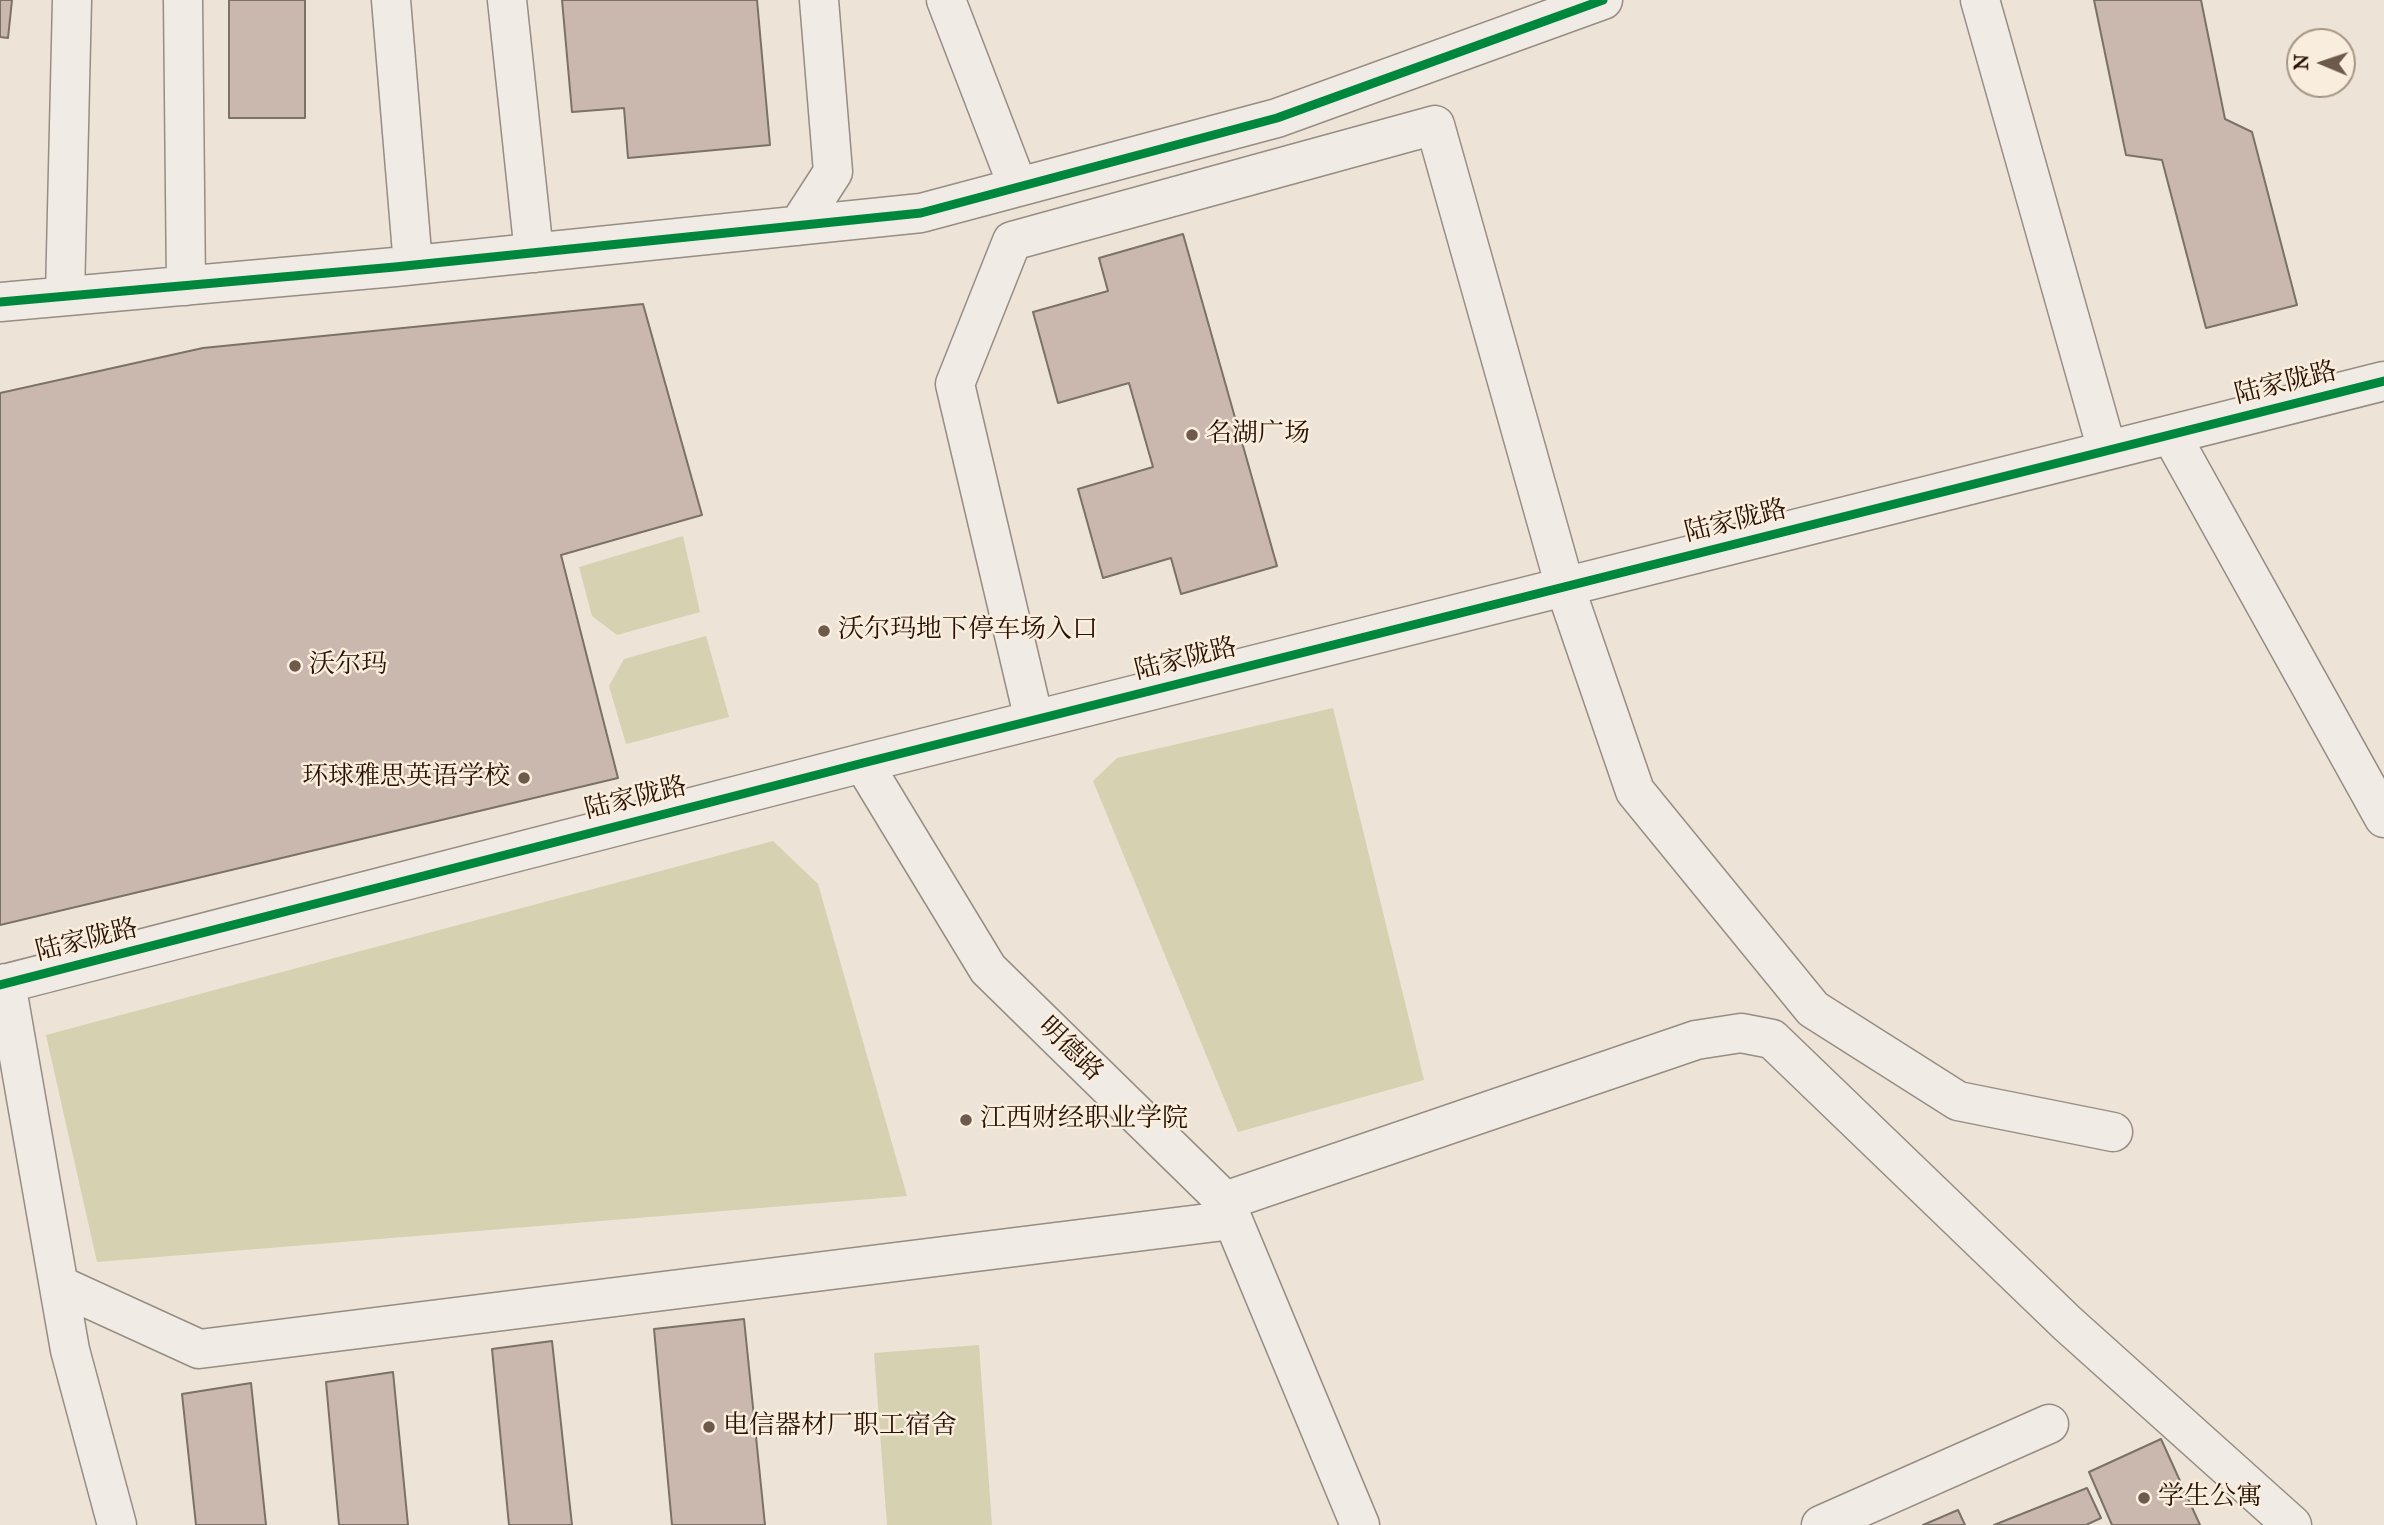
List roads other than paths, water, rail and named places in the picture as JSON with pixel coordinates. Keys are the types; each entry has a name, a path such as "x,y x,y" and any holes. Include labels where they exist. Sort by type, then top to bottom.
{"street":[{"path":"65,296 72,0"},
{"path":"183,0 186,286"},
{"path":"391,0 413,265"},
{"path":"507,0 534,253"},
{"path":"798,226 833,172 819,0"},
{"path":"946,0 1018,187"},
{"path":"0,302 413,265 921,213 1277,118 1603,0"},
{"path":"1980,0 2107,450"},
{"path":"1034,720 955,384 1012,242 1435,125 1565,587 1635,791 1813,1009 1958,1101 2113,1132"},
{"name":"陆家陇路","path":"3,984 863,763 2384,381"},
{"path":"2171,435 2384,818"},
{"name":"明德路","path":"863,763 988,969 1228,1211 1360,1525"},
{"path":"3,984 70,1350 117,1525"},
{"path":"59,1285 199,1349 1228,1211 1696,1040 1741,1033 1772,1039 2068,1324 2292,1525"},
{"path":"1821,1525 2049,1424"}],"place":[{"name":"名湖广场","path":"1192,435"},
{"name":"沃尔玛地下停车场入口","path":"824,631"},
{"name":"沃尔玛","path":"295,666"},
{"name":"环球雅思英语学校","path":"524,778"},
{"name":"江西财经职业学院","path":"966,1120"},
{"name":"电信器材厂职工宿舍","path":"709,1427"},
{"name":"学生公寓","path":"2144,1498"}]}
